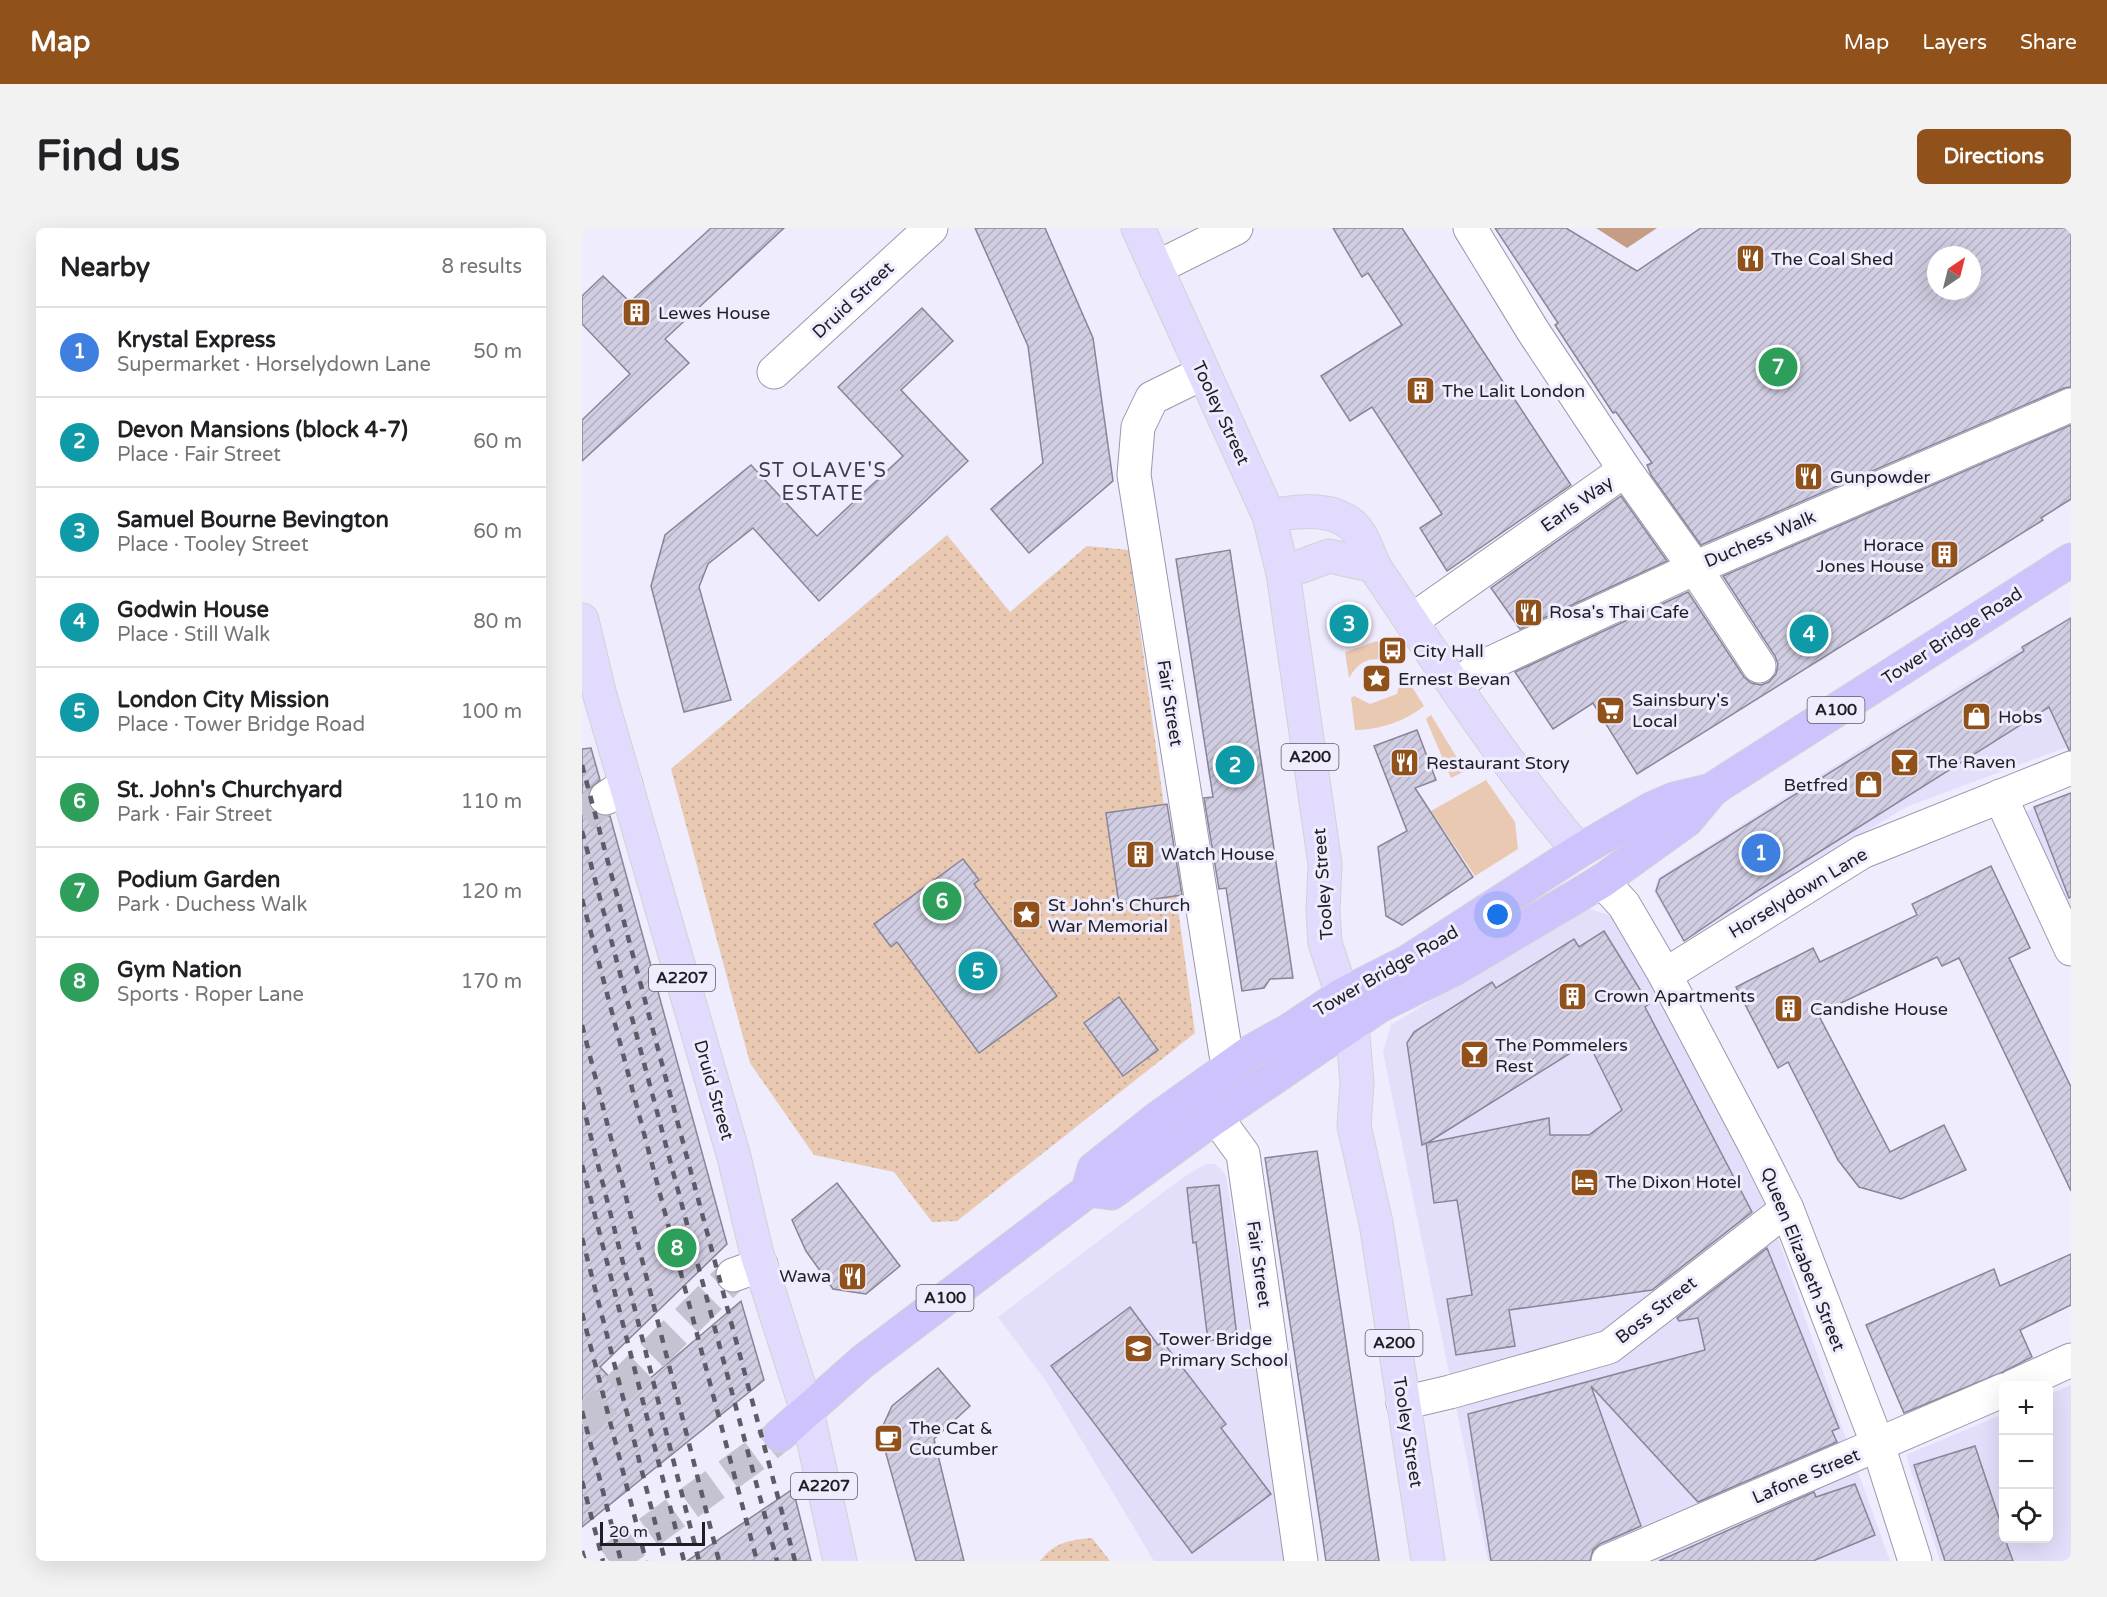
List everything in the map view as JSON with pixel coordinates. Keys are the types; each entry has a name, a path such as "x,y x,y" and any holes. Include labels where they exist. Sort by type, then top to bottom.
{"highway":[{"name":"Tower Bridge Road","path":"780,1435 862,1362 1088,1190 1094,1169 1158,1118 1228,1067 1347,1010 1379,1006 1454,969 1602,880 1688,820 1712,790 2071,560"},
{"name":"Tower Bridge Road","path":"1088,1190 1111,1193 1216,1117 1409,961 1579,851 1651,809 1674,799 1712,790"}],"main road":[{"name":"Tooley Street","path":"1138,228 1269,516 1283,573 1325,864 1323,912 1325,943 1347,1010 1357,1083 1354,1126 1376,1223 1428,1561"},
{"path":"1269,516 1308,511 1345,520 1361,535 1374,566 1411,621 1529,791 1579,851"},
{"path":"1283,573 1329,556 1374,566"},
{"name":"Druid Street","path":"582,620 591,694 616,791 734,1157 747,1270 807,1411 840,1561"}],"street":[{"name":"Druid Street","path":"774,372 931,228"},
{"path":"1156,268 1236,228"},
{"name":"Earls Way","path":"1411,621 1626,470 1533,331 1470,228"},
{"name":"Fair Street","path":"1203,373 1152,398 1138,427 1134,475 1228,1067"},
{"name":"Duchess Walk","path":"1456,686 1478,669 1695,568 2071,405"},
{"path":"1626,470 1695,568 1759,666"},
{"name":"Horselydown Lane","path":"1665,975 1862,852 2071,768"},
{"path":"2000,796 2071,949"},
{"name":"Queen Elizabeth Street","path":"1602,880 1624,905 1665,975 1787,1209 1878,1445 1915,1561"},
{"name":"Fair Street","path":"1216,1117 1243,1154 1301,1561"},
{"name":"Boss Street","path":"1403,1403 1609,1347 1787,1209"},
{"path":"2025,1381 2071,1360"},
{"name":"Lafone Street","path":"1608,1561 1999,1392"}],"shaded area":[{"path":"1596,228 1657,228 1627,248"},
{"path":"947,535 1010,612 1087,546 1129,550 1195,1033 957,1221 932,1222 894,1172 814,1155 750,1063 671,769"},
{"path":"2071,616 2071,791 2067,747 1906,807 1690,938 1679,934 1654,892 1658,878"},
{"path":"1377,641 1391,661 1377,659 1366,661 1357,667 1349,678 1345,652"},
{"path":"1407,679 1424,706 1392,724 1355,730 1351,698 1354,696 1370,704 1397,694 1400,682"},
{"path":"1431,715 1465,771 1451,778 1426,719"},
{"path":"1486,780 1515,822 1518,849 1475,876 1431,811"},
{"path":"2071,791 2071,942 2012,818"},
{"path":"1584,907 1614,917 1764,1196 1840,1422 1890,1561 1488,1561 1383,1052 1391,1025"},
{"name":"Tower Bridge Primary School","path":"1206,1164 1214,1164 1226,1176 1287,1561 1154,1561 1046,1381 998,1317 1185,1176"},
{"path":"2071,1385 2071,1561 1940,1561 1906,1455 1999,1416 1999,1543 2053,1543 2053,1392"},
{"path":"1092,1538 1110,1561 1040,1561 1051,1550 1063,1543"}],"building":[{"name":"Lewes House","path":"711,228 784,228 665,339 689,363 582,461 582,420 630,374 582,324 582,296 603,276 630,302"},
{"path":"975,228 1045,228 1093,338 1113,481 1029,553 991,509 1043,463 1028,346"},
{"name":"The Lalit London","path":"1333,228 1402,228 1571,485 1447,571 1420,528 1442,514 1372,407 1350,421 1321,376 1402,325 1368,273 1362,277"},
{"path":"1495,228 1566,228 1637,271 1701,228 2071,228 2071,387 2064,388 1701,545 1651,475 1647,465 1652,463 1616,412 1613,413 1555,325 1558,323"},
{"path":"922,308 953,341 901,390 968,461 819,601 753,528 708,564 699,587 731,700 684,712 651,586 665,535 751,465 817,536 903,456 838,387"},
{"path":"2071,425 2071,499 2041,518 2043,520 1637,774 1593,703 1553,729 1515,672 1688,592 1744,677 1751,683 1761,685 1769,682 1776,674 1778,664 1775,656 1723,576"},
{"path":"1621,496 1667,561 1520,629 1491,588"},
{"path":"1230,550 1293,978 1270,979 1264,988 1242,991 1226,888 1219,889 1204,798 1213,797 1176,559"},
{"path":"2071,618 2071,750 2049,707 1759,890 1684,941 1656,891 1660,879 2024,651 2022,647"},
{"path":"1417,730 1436,780 1415,788 1473,877 1402,925 1386,916 1378,847 1407,831 1374,746"},
{"path":"591,748 600,780 589,790 587,800 591,809 598,815 610,816 727,1244 600,1367 628,1397 741,1301 764,1380 582,1527 582,749"},
{"path":"2071,793 2071,897 2069,898 2034,807"},
{"name":"Watch House","path":"1167,804 1182,895 1119,904 1106,813"},
{"path":"963,859 979,880 974,884 1057,996 979,1053 897,942 891,947 874,924"},
{"path":"1991,866 2030,948 2009,958 2071,1087 2071,1191 1959,958 1942,966 1937,957 1818,1014 1890,1152 1944,1125 1966,1170 1901,1199 1859,1187 1838,1160 1788,1062 1778,1068 1736,987 1813,948 1820,962 1917,915 1912,904"},
{"name":"The Dixon Hotel","path":"1604,931 1649,1004 1645,1007 1752,1212 1652,1290 1509,1310 1515,1346 1456,1355 1447,1299 1472,1295 1457,1200 1434,1203 1426,1143 1422,1145 1407,1043 1414,1032 1492,982 1496,988 1574,939 1579,947","holes":["1588,1042 1622,1110 1589,1135 1550,1135 1549,1118 1427,1143"]},
{"path":"1119,997 1158,1050 1123,1076 1084,1023"},
{"path":"1317,1151 1379,1561 1326,1561 1265,1158"},
{"path":"837,1183 900,1266 866,1294 833,1289 806,1251 792,1220"},
{"path":"1219,1185 1237,1337 1208,1341 1187,1188"},
{"path":"1767,1248 1839,1428 1832,1431 1837,1442 1698,1502 1591,1386 1641,1526 1600,1544 1593,1550 1590,1561 1491,1561 1468,1414 1705,1350 1698,1318 1679,1321 1677,1318"},
{"path":"2071,1254 2071,1305 2020,1330 2032,1357 2003,1372 1904,1413 1866,1325 1994,1269 2000,1286"},
{"path":"1130,1307 1158,1345 1163,1342 1226,1424 1221,1428 1271,1494 1192,1553 1051,1366"},
{"path":"938,1368 970,1406 934,1439 964,1561 916,1561 880,1432 892,1406"},
{"path":"1975,1446 1999,1518 1999,1543 2006,1543 2013,1561 1945,1561 1914,1465"},
{"path":"1855,1484 1875,1535 1813,1561 1659,1561 1814,1492 1816,1497"},
{"path":"793,1489 811,1561 687,1561"}],"tunnel":[{"path":"582,814 606,798"},
{"path":"582,1424 733,1275"},
{"path":"609,1561 780,1435"}],"railway":[{"path":"582,765 795,1561"},
{"path":"582,831 777,1561"},
{"path":"582,899 757,1561"},
{"path":"582,1025 719,1561"},
{"path":"582,1102 699,1561"},
{"path":"582,1165 684,1561"},
{"path":"582,1238 665,1561"},
{"path":"582,1313 646,1561"},
{"path":"582,1411 621,1561"},
{"path":"582,1481 603,1561"},
{"path":"582,1551 585,1561"}],"place":[{"name":"The Coal Shed","path":"1750,259"},
{"name":"Lewes House","path":"637,313"},
{"name":"Podium Garden","path":"1778,367"},
{"name":"The Lalit London","path":"1421,391"},
{"name":"Gunpowder","path":"1809,477"},
{"name":"Horace Jones House","path":"1945,555"},
{"name":"Rosa's Thai Cafe","path":"1528,612"},
{"name":"Samuel Bourne Bevington","path":"1349,624"},
{"name":"Godwin House","path":"1809,634"},
{"name":"City Hall","path":"1392,651"},
{"name":"Ernest Bevan","path":"1377,679"},
{"name":"Sainsbury's Local","path":"1611,710"},
{"name":"Hobs","path":"1977,717"},
{"name":"The Raven","path":"1905,762"},
{"name":"Restaurant Story","path":"1405,763"},
{"name":"Devon Mansions (block 4-7)","path":"1235,765"},
{"name":"Betfred","path":"1869,785"},
{"name":"Krystal Express","path":"1761,853"},
{"name":"Watch House","path":"1140,854"},
{"name":"St. John's Churchyard","path":"942,901"},
{"name":"St John's Church War Memorial","path":"1027,915"},
{"name":"London City Mission","path":"978,971"},
{"name":"Crown Apartments","path":"1573,996"},
{"name":"Candishe House","path":"1789,1009"},
{"name":"The Pommelers Rest","path":"1474,1055"},
{"name":"The Dixon Hotel","path":"1584,1182"},
{"name":"Gym Nation","path":"677,1248"},
{"name":"Wawa","path":"852,1276"},
{"name":"Tower Bridge Primary School","path":"1138,1349"},
{"name":"The Cat & Cucumber","path":"888,1438"}],"district":[{"name":"ST OLAVE'S ESTATE","path":"823,482"}]}
